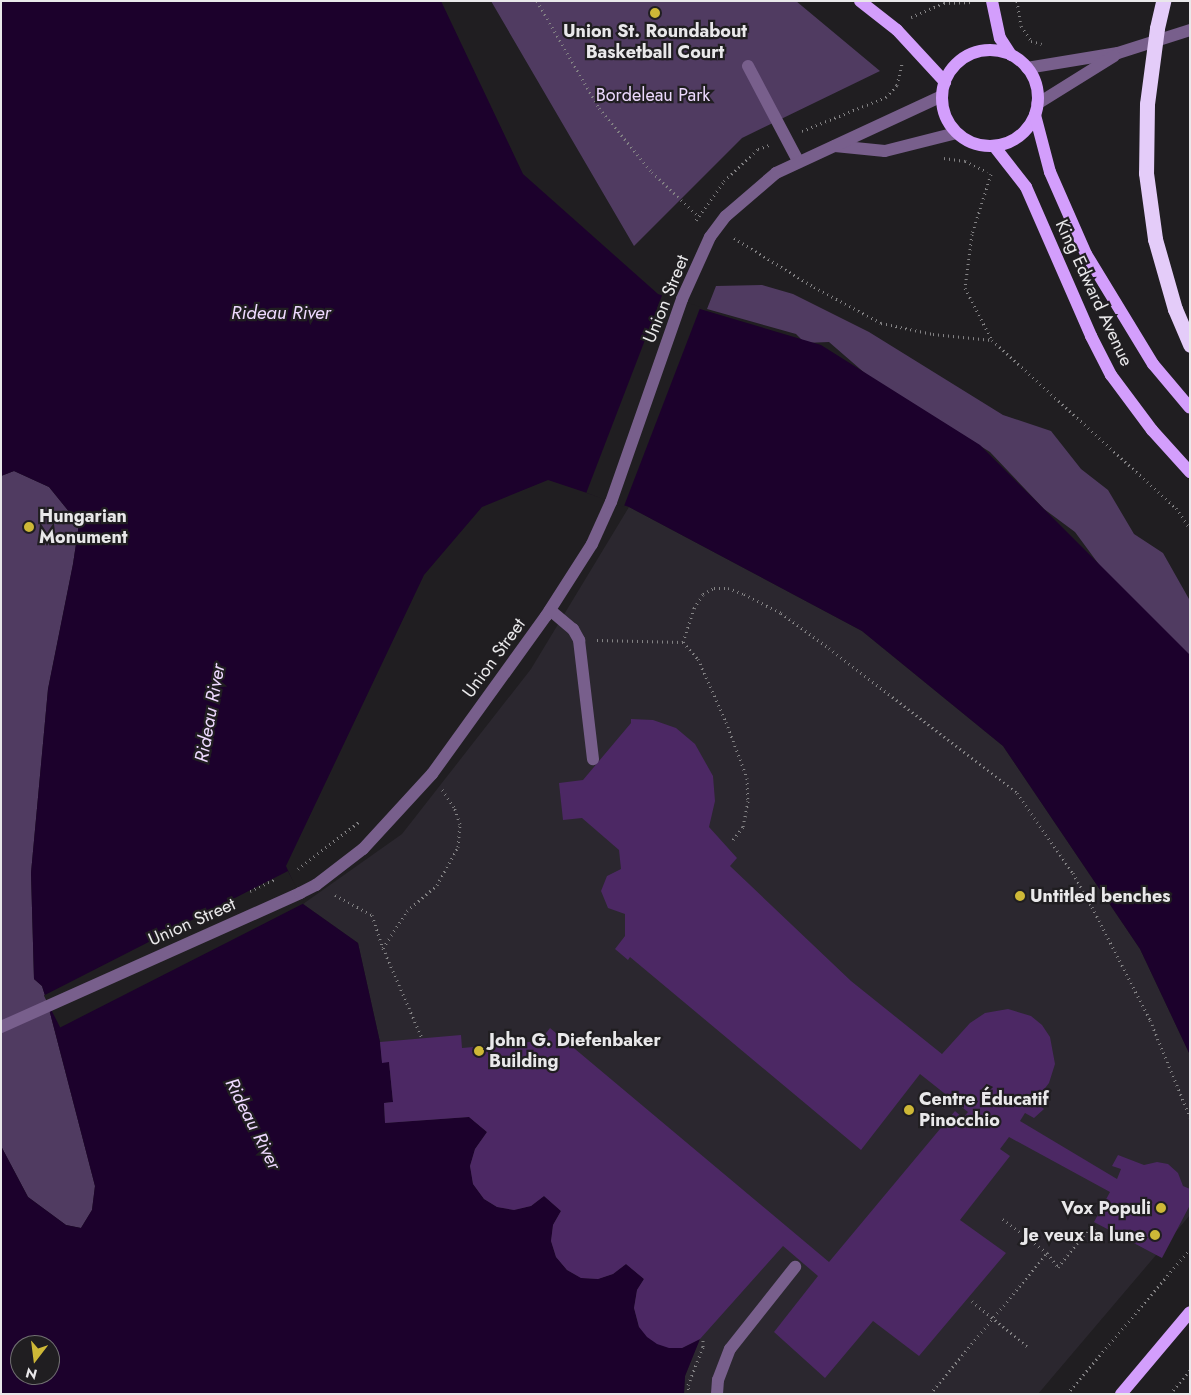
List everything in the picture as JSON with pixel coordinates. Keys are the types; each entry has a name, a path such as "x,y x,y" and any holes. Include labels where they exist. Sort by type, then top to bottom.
{"highway":[{"path":"1163,1 1157,28 1147,104 1146,173 1155,239 1175,309 1190,345"}],"main road":[{"path":"860,1 897,30 944,82"},
{"path":"992,1 1000,38 1011,55 1027,68 1036,85 1036,109 1023,133 1005,144 984,146 969,141 956,133 948,122 943,109 944,82 950,72 967,56 990,50 1011,55"},
{"name":"King Edward Avenue","path":"1036,109 1050,172 1086,254 1153,364 1190,408"},
{"name":"King Edward Avenue","path":"994,146 1026,187 1091,336 1111,376 1152,430 1190,472"},
{"path":"1121,1394 1190,1312"}],"street":[{"path":"1027,68 1118,54 1190,30"},
{"path":"1036,109 1118,54"},
{"path":"748,66 798,161"},
{"name":"Union Street","path":"1,1027 300,893 316,885 363,849 432,774 550,610 592,544 610,502 682,299 710,237 726,216 776,173 798,161 835,146 942,96"},
{"name":"Union Street","path":"835,146 885,151 956,133"},
{"path":"550,610 573,629 579,640 593,759"},
{"path":"717,1394 718,1380 730,1349 795,1268"}],"path":[{"path":"537,1 599,108 652,172 698,216 724,181 758,149 886,98 897,85 902,68 900,60"},
{"path":"1018,1 1021,26 1031,41 1049,47"},
{"path":"908,18 944,3 982,2"},
{"path":"936,156 965,161 991,174 998,180"},
{"path":"991,174 972,234 965,288 992,340 1176,508 1190,529"},
{"path":"734,238 814,287 881,323 933,334 992,340"},
{"path":"682,642 694,608 703,594 714,588 728,588 744,594 781,612 1017,793 1073,873 1092,907 1150,1020 1190,1117"},
{"path":"579,640 682,642 698,659 726,722 747,778 748,801 743,827 732,841"},
{"path":"383,948 407,911 437,885 458,847 460,824 454,807 432,774"},
{"path":"296,870 363,818"},
{"path":"316,885 372,915 383,948 422,1038"},
{"path":"1001,1218 1047,1253 1058,1267 1090,1227 1100,1234"},
{"path":"1067,1394 1190,1249"},
{"path":"930,1394 1047,1253"},
{"path":"972,1301 1029,1348"},
{"path":"689,1394 688,1385 703,1347 703,1340"},
{"path":"1170,1394 1190,1370"}],"shaded area":[{"path":"629,507 862,631 1003,746 1140,949 1190,1055 1190,1215 1038,1394 684,1394 685,1376 699,1340 682,1348 639,1327 634,1308 637,1290 613,1274 598,1279 581,1278 567,1270 556,1257 551,1241 553,1225 531,1206 514,1210 497,1207 484,1199 473,1184 470,1166 475,1149 487,1133 469,1117 385,1123 384,1103 389,1062 382,1063 380,1042 358,943 303,904 402,834 531,669"}],"green space":[{"name":"Bordeleau Park","path":"491,1 796,1 880,71 742,138 634,246"},
{"path":"762,285 793,294 869,332 1003,415 1051,431 1081,469 1108,490 1134,534 1163,553 1189,599 1190,674 1148,631 1075,532 1044,509 990,452 867,375 829,342 805,343 796,334 707,309 716,286"},
{"path":"14,471 49,487 79,524 48,689 31,873 34,979 42,986 48,1005 95,1186 92,1210 81,1228 66,1225 28,1197 1,1146 1,476"}],"water":[{"name":"Rideau River","path":"1,1 441,1 523,174 658,294 700,309 821,345 980,445 1190,655 1190,1055 1140,949 1003,746 862,631 629,507 548,480 482,507 424,575 286,866 303,904 358,943 380,1042 382,1062 389,1062 393,1102 384,1103 385,1123 469,1117 487,1132 475,1149 470,1166 473,1184 484,1199 497,1207 514,1210 531,1206 544,1196 561,1211 553,1225 551,1241 556,1257 567,1270 581,1278 598,1279 613,1274 626,1264 644,1279 637,1290 634,1308 639,1327 682,1348 700,1339 685,1376 684,1394 1,1394 1,1146 28,1197 66,1225 81,1228 92,1210 95,1186 48,1005 42,986 34,979 31,873 48,689 79,524 49,487 14,471 1,476"}],"pier":[{"path":"663,293 700,307 624,507 586,493"},
{"path":"288,871 304,903 60,1027 44,995"}],"building":[{"name":"John G. Diefenbaker Building","path":"631,719 653,720 676,728 695,744 713,776 715,801 709,827 737,858 730,866 851,981 942,1054 970,1023 985,1013 1008,1009 1031,1016 1042,1025 1050,1037 1055,1064 1049,1083 1035,1101 1044,1109 1034,1118 1025,1113 1020,1121 1117,1179 1121,1169 1112,1166 1118,1155 1144,1165 1157,1162 1168,1164 1178,1173 1183,1186 1190,1189 1190,1205 1162,1258 1094,1222 1110,1192 1009,1137 1000,1149 1010,1156 960,1220 1006,1253 919,1356 873,1321 825,1378 774,1332 818,1276 783,1246 700,1339 682,1348 669,1348 657,1344 647,1337 639,1327 634,1308 637,1290 644,1279 626,1264 613,1274 598,1279 581,1278 567,1270 556,1257 551,1241 553,1225 561,1211 544,1196 531,1206 514,1210 497,1207 484,1199 473,1184 470,1166 475,1149 487,1132 469,1117 385,1123 384,1103 393,1102 389,1062 382,1063 380,1042 461,1035 462,1048 540,1041 550,1028 829,1262 955,1111 963,1118 968,1112 920,1074 861,1150 630,957 628,960 615,949 625,936 625,914 608,908 601,891 607,876 621,869 619,850 582,818 563,820 559,783 583,780 631,723"}],"place":[{"name":"Union St. Roundabout Basketball Court","path":"655,13"},
{"name":"Hungarian Monument","path":"29,527"},
{"name":"Untitled benches","path":"1020,896"},
{"name":"John G. Diefenbaker Building","path":"479,1051"},
{"name":"Centre Éducatif Pinocchio","path":"909,1110"},
{"name":"Vox Populi","path":"1161,1208"},
{"name":"Je veux la lune","path":"1155,1235"}]}
